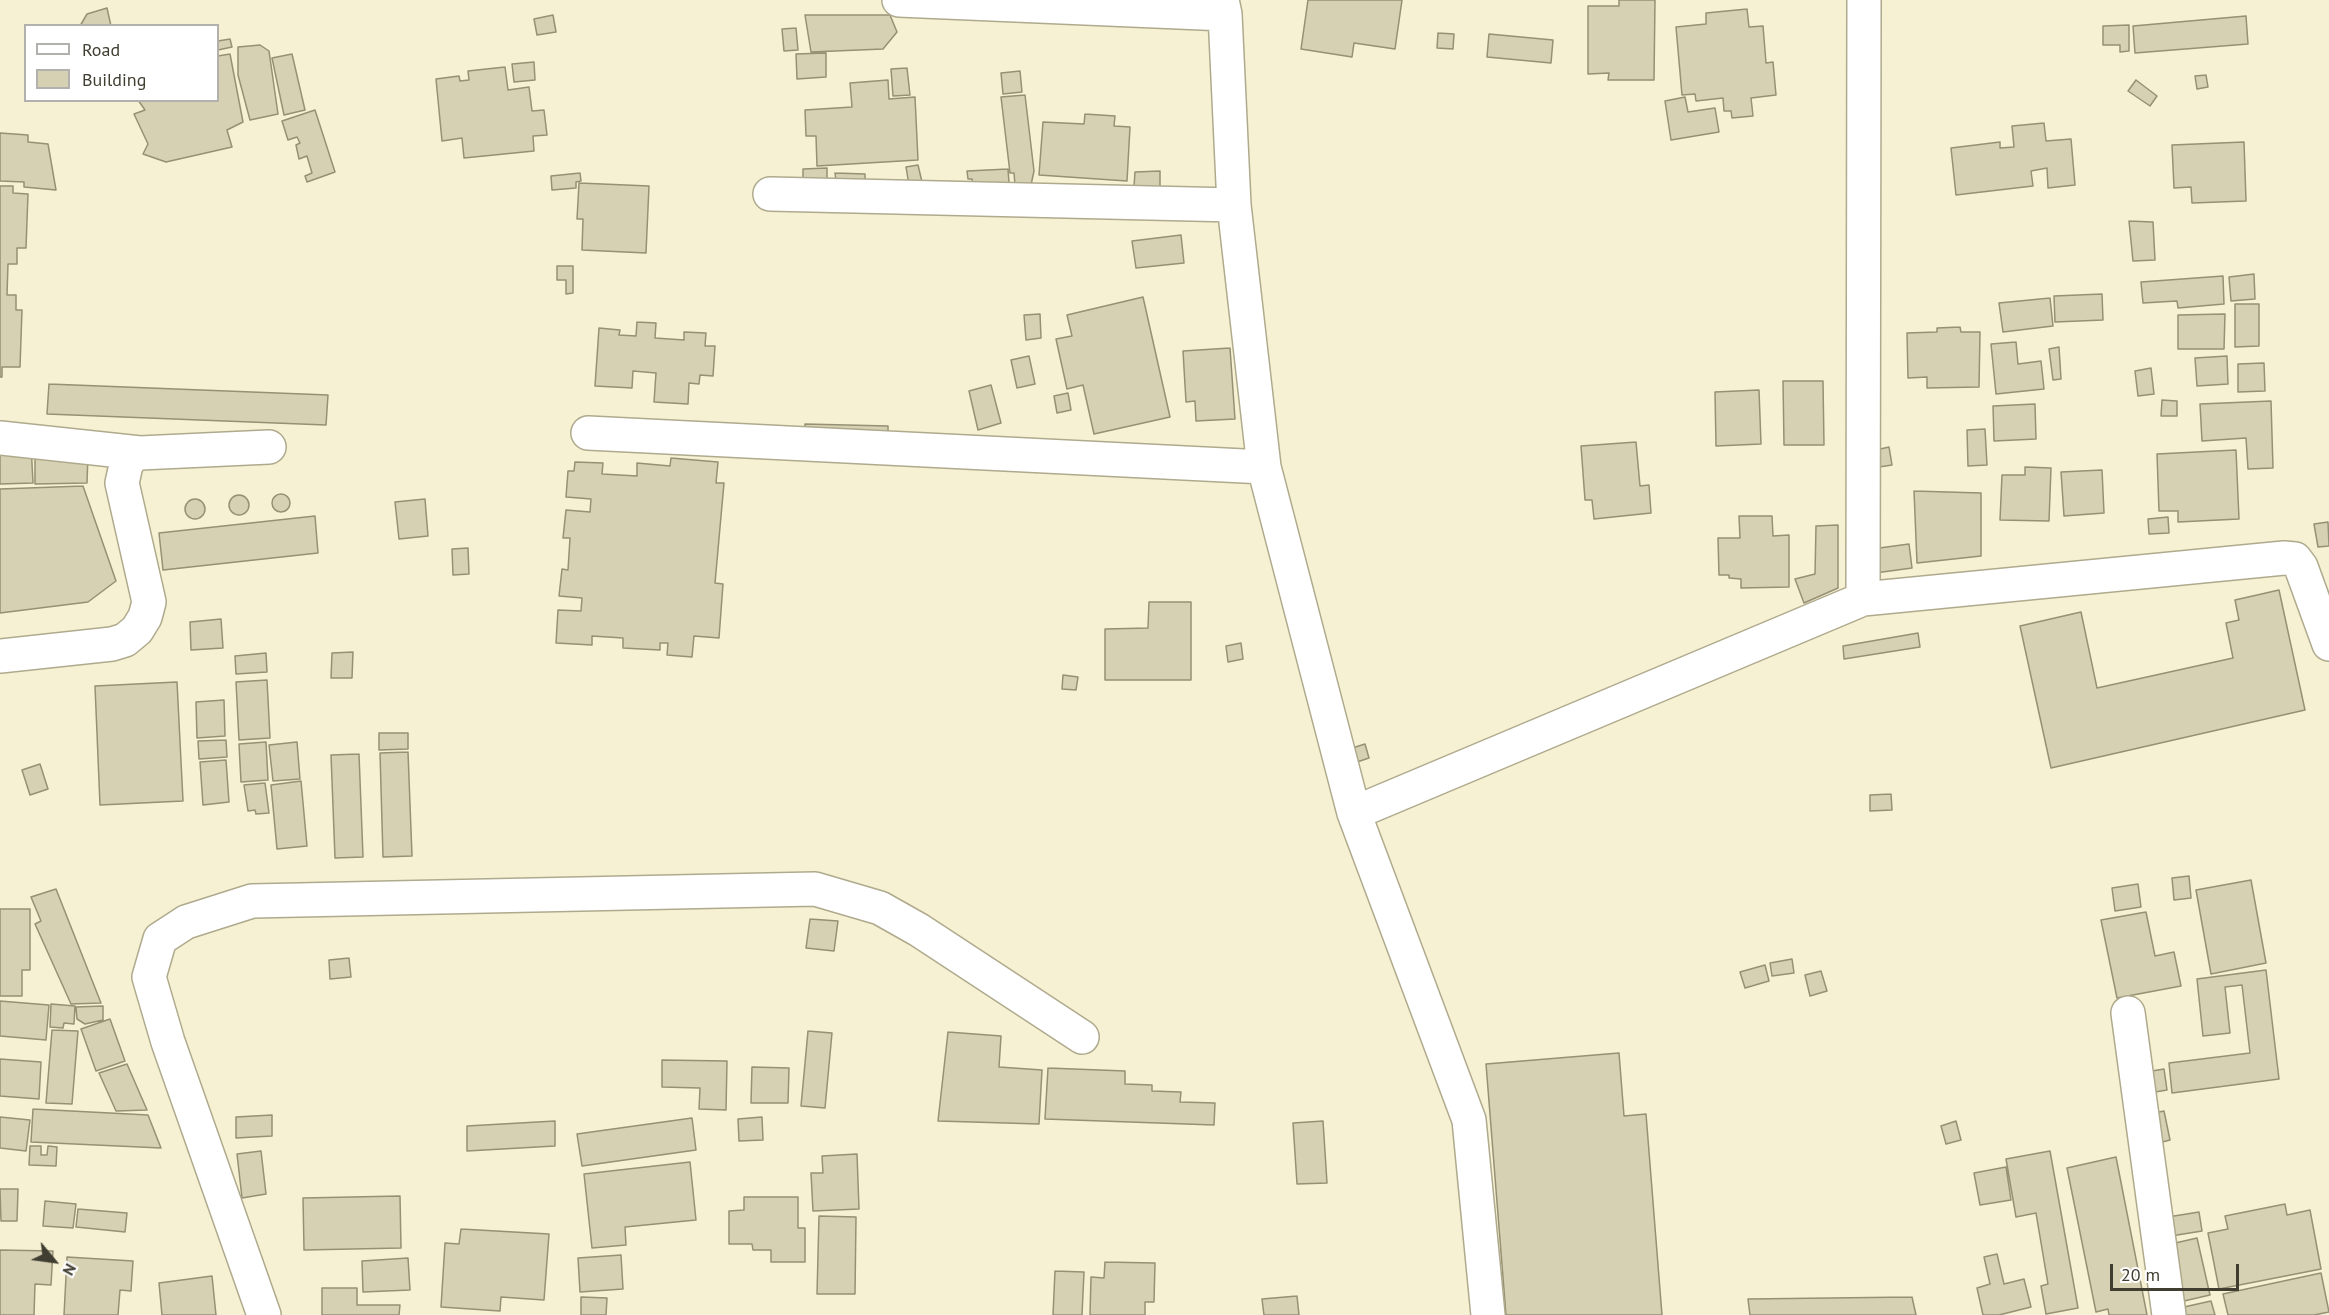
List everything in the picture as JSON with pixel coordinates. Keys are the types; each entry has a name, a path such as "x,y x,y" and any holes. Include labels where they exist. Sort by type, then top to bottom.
{"street":[{"path":"899,0 1223,7 1234,205 1263,467 1354,813 1469,1120 1488,1315"},
{"path":"1863,599 1864,0"},
{"path":"770,194 1234,205"},
{"path":"588,433 1263,467"},
{"path":"0,438 140,453 270,447"},
{"path":"0,656 112,644 124,640 137,630 145,617 149,603 122,483 126,465 132,457 140,453"},
{"path":"1354,813 1863,599 2284,558 2295,560 2301,567 2329,644"},
{"path":"264,1315 168,1042 149,977 160,939 186,922 252,901 815,889 880,908 900,919 1082,1037"},
{"path":"2128,1012 2169,1315"}],"building":[{"path":"1308,0 1402,0 1395,49 1354,43 1352,57 1301,49"},
{"path":"1619,0 1655,0 1654,80 1608,80 1609,73 1588,74 1588,6 1619,6"},
{"path":"107,8 111,24 81,24 87,14"},
{"path":"1747,9 1749,27 1763,26 1766,63 1773,62 1776,95 1751,98 1753,116 1732,118 1731,111 1724,111 1723,98 1696,101 1695,94 1682,95 1676,27 1706,24 1706,13"},
{"path":"553,15 556,32 537,35 534,19"},
{"path":"805,15 890,15 897,32 883,49 811,52"},
{"path":"2246,16 2248,44 2135,53 2133,26"},
{"path":"2129,25 2129,51 2120,52 2120,45 2103,45 2103,26"},
{"path":"796,28 798,50 784,51 782,29"},
{"path":"1438,33 1454,34 1453,49 1437,48"},
{"path":"1489,34 1553,40 1551,63 1487,57"},
{"path":"230,39 232,47 219,50 219,41"},
{"path":"260,45 269,51 278,114 250,120 238,75 238,47"},
{"path":"826,53 826,77 797,79 796,54"},
{"path":"230,54 243,122 227,130 232,147 166,162 143,154 148,144 134,114 145,110 139,102 219,102 219,56"},
{"path":"292,54 305,110 284,115 272,58"},
{"path":"534,62 535,80 514,82 512,64"},
{"path":"505,67 508,90 529,87 532,111 544,110 547,135 533,136 534,151 464,158 462,138 442,141 436,79 459,76 460,81 469,80 468,71"},
{"path":"907,68 910,95 893,96 891,69"},
{"path":"1020,71 1022,92 1003,94 1001,73"},
{"path":"2206,75 2208,87 2197,89 2195,76"},
{"path":"888,80 889,99 915,97 918,160 817,166 816,136 806,136 805,110 852,107 850,83"},
{"path":"2136,80 2157,96 2150,106 2128,91"},
{"path":"1025,95 1034,171 1031,185 1015,185 1014,173 1010,173 1001,97"},
{"path":"1685,97 1688,112 1715,108 1719,132 1671,140 1665,101"},
{"path":"315,110 335,172 307,182 305,176 312,173 307,156 299,159 296,145 300,143 297,137 288,140 282,121"},
{"path":"1085,114 1115,116 1114,126 1130,127 1127,181 1039,175 1043,122 1084,124"},
{"path":"2044,123 2046,141 2071,139 2075,185 2048,188 2047,168 2031,171 2033,186 1956,195 1951,148 2000,142 2000,148 2014,147 2012,126"},
{"path":"0,133 28,135 28,142 48,144 56,190 24,187 24,182 0,181"},
{"path":"2244,142 2246,201 2192,203 2191,187 2174,188 2172,145"},
{"path":"918,165 922,182 909,185 906,167"},
{"path":"827,168 827,179 803,179 803,169"},
{"path":"1008,169 1009,183 973,185 972,179 968,179 967,171"},
{"path":"1160,171 1160,188 1134,187 1135,172"},
{"path":"580,173 581,181 576,182 576,188 552,190 551,176"},
{"path":"835,173 865,174 865,182 836,181"},
{"path":"579,183 649,186 646,253 582,250 583,219 577,219"},
{"path":"0,186 13,186 13,193 28,194 26,248 17,248 17,264 8,264 7,295 16,295 16,310 22,310 20,367 2,367 2,377 0,377"},
{"path":"2129,221 2153,222 2155,260 2133,261"},
{"path":"1181,235 1184,263 1136,268 1132,241"},
{"path":"557,266 573,266 573,293 566,294 566,280 557,280"},
{"path":"2254,274 2255,299 2231,301 2229,277"},
{"path":"2223,276 2224,304 2178,308 2177,301 2143,303 2141,282"},
{"path":"2102,294 2103,320 2055,322 2054,296"},
{"path":"1143,297 1170,417 1094,434 1083,385 1067,389 1056,339 1072,336 1067,315"},
{"path":"2050,298 2053,326 2003,332 1999,303"},
{"path":"2235,304 2259,304 2259,346 2235,347"},
{"path":"1040,314 1041,338 1026,340 1024,315"},
{"path":"2225,314 2224,349 2178,349 2178,315"},
{"path":"637,322 656,323 655,338 684,340 684,332 706,333 705,346 715,346 713,376 700,375 699,384 689,383 688,404 654,402 656,373 633,371 632,388 595,386 599,328 620,330 619,335 636,336"},
{"path":"1960,327 1961,332 1980,332 1979,387 1927,388 1927,377 1908,378 1907,333 1937,332 1937,328"},
{"path":"2016,342 2018,364 2041,361 2044,389 1996,394 1991,344"},
{"path":"2059,347 2061,379 2053,380 2049,349"},
{"path":"1230,348 1235,419 1196,421 1195,401 1186,402 1183,351"},
{"path":"1029,356 1035,384 1017,388 1011,360"},
{"path":"2227,356 2228,384 2197,386 2195,358"},
{"path":"2264,363 2265,391 2238,392 2238,364"},
{"path":"2151,368 2154,394 2138,396 2135,371"},
{"path":"1783,381 1823,381 1824,445 1784,445"},
{"path":"49,384 328,395 326,425 47,414"},
{"path":"991,385 1001,423 978,430 969,391"},
{"path":"1759,390 1761,444 1716,446 1715,392"},
{"path":"1068,393 1071,410 1057,413 1054,396"},
{"path":"2162,400 2177,401 2177,416 2161,416"},
{"path":"2271,401 2273,468 2248,469 2246,438 2202,441 2200,404"},
{"path":"2035,404 2036,439 1994,441 1993,406"},
{"path":"805,424 888,426 888,443 805,441"},
{"path":"1985,429 1987,465 1968,466 1967,430"},
{"path":"1636,442 1640,486 1649,485 1651,513 1594,519 1592,500 1585,500 1581,446"},
{"path":"31,444 33,483 0,484 0,445"},
{"path":"1889,447 1892,465 1879,467 1876,450"},
{"path":"2236,450 2239,519 2178,522 2178,511 2159,511 2157,454"},
{"path":"35,454 88,454 87,483 35,484"},
{"path":"671,458 718,462 716,483 724,483 715,583 723,584 719,638 694,636 692,657 667,655 668,643 660,643 660,650 623,648 623,638 592,636 592,645 556,643 558,610 581,611 582,598 559,596 562,569 568,570 570,538 563,538 566,510 590,512 591,499 566,497 568,471 574,471 575,462 603,463 602,474 637,476 637,463 670,466"},
{"path":"2025,467 2051,468 2049,521 2000,520 2002,475 2025,475"},
{"path":"2102,470 2104,513 2064,516 2061,472"},
{"path":"83,486 116,581 88,602 0,613 0,489"},
{"path":"1914,491 1981,493 1981,556 1917,563"},
{"path":"281,494 287,497 290,503 287,509 281,512 275,509 272,503 275,497"},
{"path":"239,495 246,498 249,505 246,512 239,515 232,512 229,505 232,498"},
{"path":"195,499 202,502 205,509 202,516 195,519 188,516 185,509 188,502"},
{"path":"425,499 428,536 399,539 395,502"},
{"path":"315,516 318,553 163,570 159,533"},
{"path":"1739,516 1772,516 1773,536 1789,535 1789,587 1741,588 1741,579 1719,575 1718,538 1740,538"},
{"path":"2168,517 2169,533 2149,534 2148,519"},
{"path":"2328,522 2329,546 2318,547 2314,524"},
{"path":"1838,525 1838,588 1804,603 1795,579 1815,574 1816,526"},
{"path":"1909,544 1912,568 1875,573 1872,549"},
{"path":"468,548 469,574 453,575 452,549"},
{"path":"2279,590 2305,710 2051,768 2020,626 2081,612 2097,688 2233,658 2226,623 2239,620 2235,600"},
{"path":"1149,602 1191,602 1191,680 1105,680 1105,629 1148,628"},
{"path":"221,619 223,648 191,650 190,622"},
{"path":"1918,633 1920,647 1844,659 1843,646"},
{"path":"1241,643 1243,659 1228,662 1226,646"},
{"path":"353,652 352,678 331,678 332,653"},
{"path":"266,653 267,672 236,674 235,656"},
{"path":"1063,675 1078,677 1076,690 1062,689"},
{"path":"267,680 270,738 239,740 236,682"},
{"path":"177,682 183,801 100,805 95,686"},
{"path":"224,700 225,736 197,738 196,702"},
{"path":"379,733 408,733 408,749 379,750"},
{"path":"226,740 227,757 199,759 198,741"},
{"path":"266,742 268,780 241,782 239,744"},
{"path":"297,742 300,779 273,781 269,745"},
{"path":"1365,744 1369,758 1351,764 1346,750"},
{"path":"408,752 412,856 383,857 380,753"},
{"path":"359,754 363,857 335,858 331,755"},
{"path":"226,760 229,802 203,805 200,762"},
{"path":"40,764 48,789 30,795 22,770"},
{"path":"301,781 307,846 277,849 271,785"},
{"path":"265,783 269,813 256,814 255,810 248,811 244,785"},
{"path":"1891,794 1892,810 1870,811 1870,795"},
{"path":"2189,876 2191,898 2174,900 2172,878"},
{"path":"2251,880 2266,963 2211,974 2196,890"},
{"path":"2138,884 2141,907 2115,911 2112,888"},
{"path":"56,889 101,1003 71,1004 35,924 41,921 31,897"},
{"path":"0,909 30,909 30,970 22,970 22,996 0,996"},
{"path":"2146,912 2155,956 2174,952 2181,986 2117,998 2101,920"},
{"path":"810,919 838,921 834,951 806,948"},
{"path":"349,958 351,977 330,979 329,960"},
{"path":"1792,959 1794,973 1772,976 1770,963"},
{"path":"1765,965 1769,981 1745,988 1740,972"},
{"path":"2266,970 2279,1079 2172,1093 2169,1063 2250,1053 2242,985 2225,987 2230,1033 2203,1036 2197,979"},
{"path":"1821,971 1827,991 1810,996 1805,975"},
{"path":"0,1001 49,1005 46,1040 0,1036"},
{"path":"51,1004 75,1006 74,1024 64,1023 63,1028 50,1027"},
{"path":"103,1006 103,1020 85,1024 77,1019 76,1007"},
{"path":"110,1019 125,1061 96,1071 81,1029"},
{"path":"52,1030 78,1031 72,1104 46,1103"},
{"path":"808,1031 832,1033 825,1108 801,1106"},
{"path":"948,1032 1001,1036 999,1067 1042,1070 1039,1124 938,1121"},
{"path":"1619,1053 1624,1116 1646,1114 1662,1315 1506,1315 1486,1064"},
{"path":"0,1059 41,1062 39,1099 0,1096"},
{"path":"662,1060 727,1061 726,1110 699,1109 700,1088 662,1087"},
{"path":"127,1064 147,1110 116,1111 99,1073"},
{"path":"752,1067 789,1068 788,1103 751,1103"},
{"path":"1048,1068 1125,1071 1125,1084 1152,1085 1152,1091 1181,1092 1180,1102 1215,1103 1214,1125 1045,1119"},
{"path":"2164,1069 2167,1090 2149,1093 2146,1072"},
{"path":"33,1109 148,1115 161,1148 31,1142"},
{"path":"2164,1111 2170,1140 2155,1144 2149,1114"},
{"path":"272,1115 272,1136 236,1138 236,1117"},
{"path":"0,1117 30,1120 26,1151 0,1148"},
{"path":"762,1117 763,1140 739,1141 738,1119"},
{"path":"692,1118 696,1150 582,1166 577,1134"},
{"path":"555,1121 555,1146 467,1151 467,1126"},
{"path":"1323,1121 1327,1183 1297,1184 1293,1123"},
{"path":"1956,1121 1961,1140 1946,1144 1941,1126"},
{"path":"30,1146 41,1146 41,1155 47,1155 48,1146 57,1147 56,1166 29,1165"},
{"path":"261,1151 266,1194 242,1198 237,1154"},
{"path":"2050,1151 2078,1308 2046,1314 2041,1286 2048,1284 2036,1213 2016,1217 2006,1159"},
{"path":"857,1154 859,1209 813,1211 811,1173 823,1173 822,1156"},
{"path":"2116,1157 2147,1315 2109,1315 2108,1309 2096,1312 2067,1168"},
{"path":"690,1162 696,1220 625,1227 626,1245 592,1248 584,1174"},
{"path":"2006,1167 2011,1200 1980,1205 1974,1173"},
{"path":"0,1189 18,1189 17,1221 1,1221"},
{"path":"400,1196 401,1248 304,1250 303,1198"},
{"path":"744,1197 798,1197 798,1228 805,1228 805,1262 771,1262 771,1250 753,1250 752,1244 729,1244 729,1211 744,1210"},
{"path":"45,1201 76,1204 73,1228 43,1226"},
{"path":"2285,1204 2287,1215 2310,1210 2321,1269 2219,1289 2208,1233 2228,1229 2225,1216"},
{"path":"78,1209 127,1213 125,1232 76,1227"},
{"path":"2199,1212 2202,1231 2171,1236 2168,1217"},
{"path":"819,1216 856,1217 855,1294 817,1294"},
{"path":"461,1229 549,1234 544,1300 501,1297 500,1311 441,1307 445,1243 459,1244"},
{"path":"2197,1238 2210,1295 2184,1301 2171,1244"},
{"path":"0,1250 53,1251 51,1285 35,1284 34,1315 0,1315"},
{"path":"1997,1254 2004,1284 2024,1279 2031,1307 1999,1315 1983,1315 1977,1288 1990,1284 1984,1257"},
{"path":"621,1255 623,1289 580,1292 578,1258"},
{"path":"67,1257 133,1261 131,1291 120,1290 118,1315 64,1315"},
{"path":"408,1258 410,1290 363,1292 362,1261"},
{"path":"1105,1262 1155,1263 1154,1302 1145,1302 1145,1315 1090,1315 1091,1277 1104,1278"},
{"path":"1055,1271 1084,1272 1082,1315 1053,1315"},
{"path":"2321,1273 2329,1312 2314,1315 2228,1315 2223,1294"},
{"path":"212,1276 216,1315 162,1315 159,1283"},
{"path":"322,1288 357,1288 357,1305 400,1305 399,1315 322,1315"},
{"path":"1297,1296 1299,1315 1264,1315 1262,1299"},
{"path":"581,1297 607,1298 606,1315 581,1315"},
{"path":"1912,1297 1916,1315 1750,1315 1748,1299"},
{"path":"2211,1301 2215,1315 2186,1315 2184,1307"}]}
